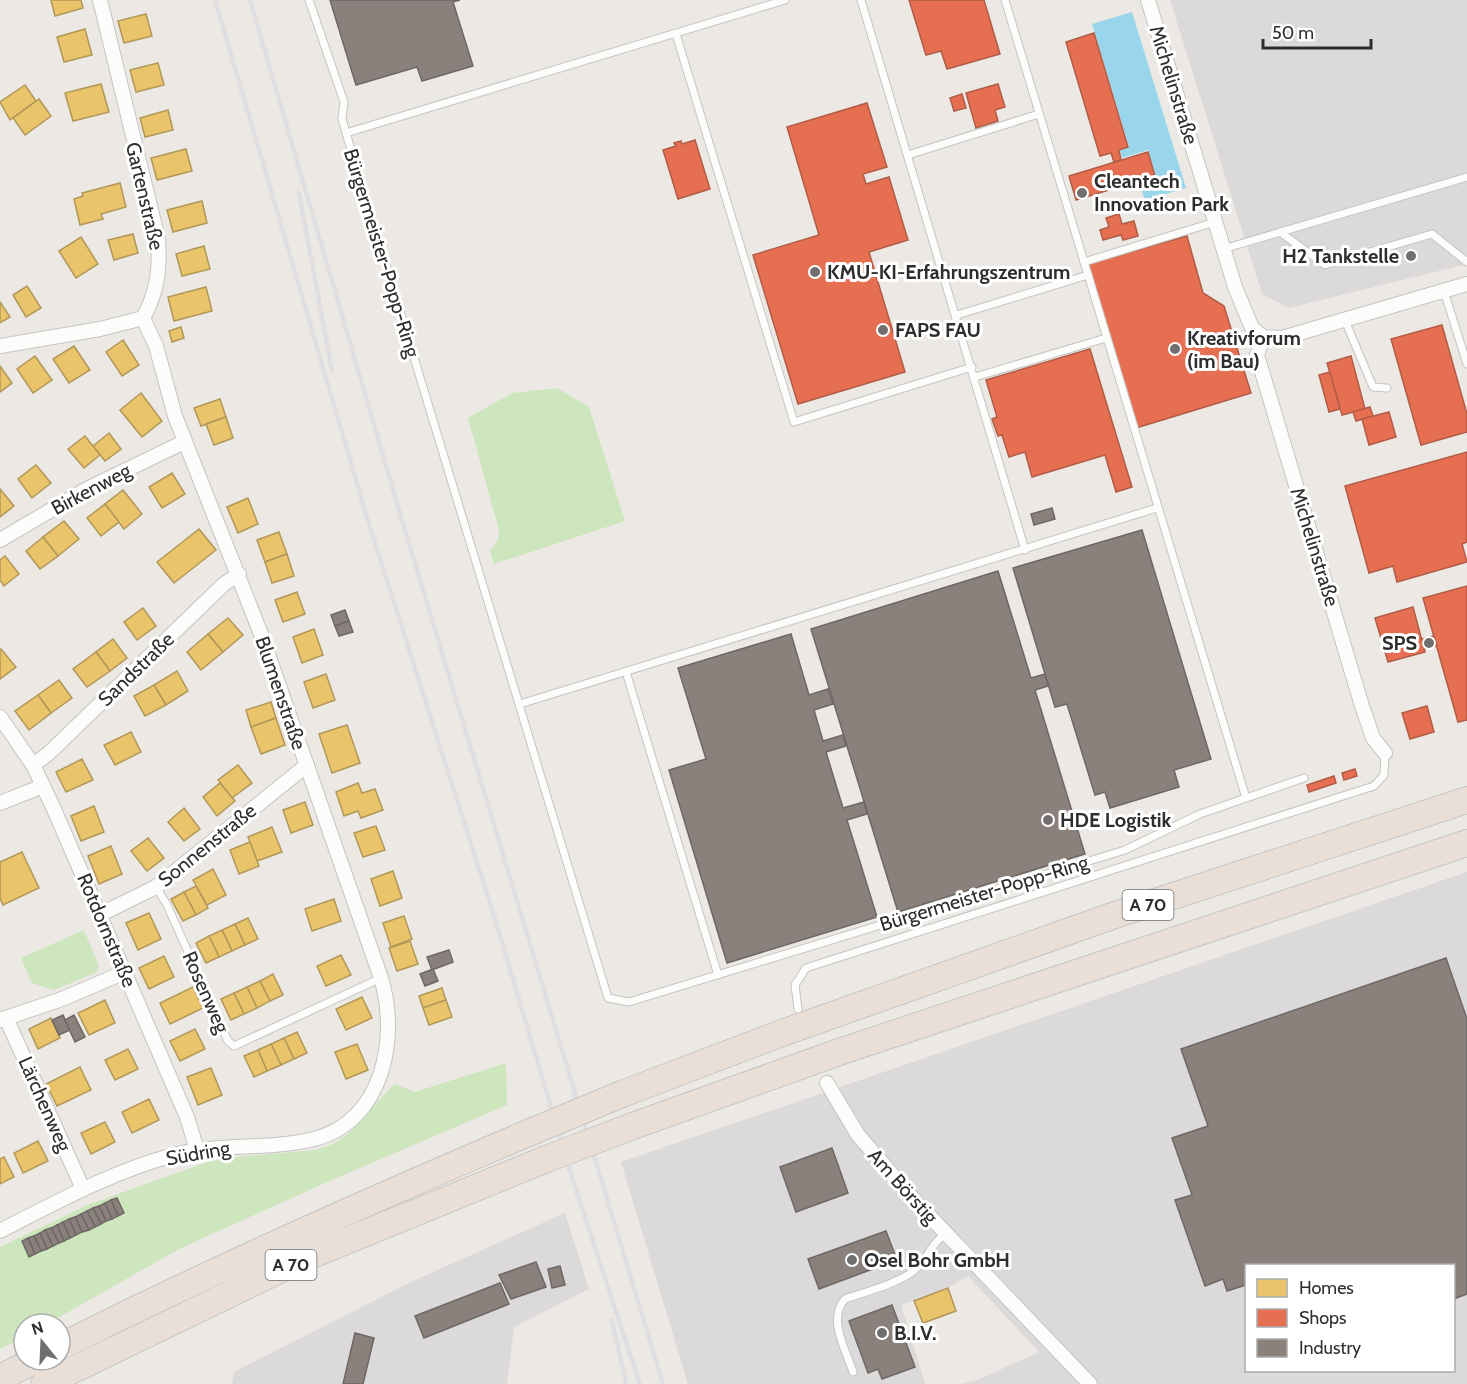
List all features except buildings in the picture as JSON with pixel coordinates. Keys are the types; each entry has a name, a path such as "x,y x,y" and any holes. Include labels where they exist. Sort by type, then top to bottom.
{"highway":[{"name":"A 70","path":"72,1341 160,1296 291,1236 622,1094 831,1015 1115,915 1467,800"},
{"name":"A 70","path":"44,1384 302,1259 630,1127 843,1051 1467,843"}],"street":[{"name":"Gartenstraße","path":"100,0 158,239 160,267 152,302 143,318"},
{"name":"Michelinstraße","path":"1148,0 1244,312 1252,328 1263,337 1257,355 1365,705 1373,738 1385,753"},
{"path":"1263,337 1282,338 1344,318 1467,284"},
{"path":"0,346 100,329 143,318"},
{"name":"Blumenstraße","path":"143,318 156,346 169,398 184,442 239,574 381,978 390,1020 381,1074"},
{"name":"Birkenweg","path":"0,540 87,489 184,442"},
{"name":"Sandstraße","path":"33,765 49,753 224,584 239,574"},
{"name":"Rotdornstraße","path":"0,717 33,765 43,786 101,914 187,1117 197,1150"},
{"name":"Sonnenstraße","path":"101,914 156,887 307,765"},
{"path":"0,803 43,786"},
{"path":"3,1019 62,999 125,972"},
{"name":"Lärchenweg","path":"3,1019 83,1189"},
{"name":"Südring","path":"0,1231 83,1189 143,1164 197,1150 297,1141 326,1135 358,1111 381,1074"},
{"name":"Am Börstig","path":"827,1083 858,1135 946,1233 1090,1384"}],"lane":[{"path":"309,0 344,102 342,119 346,133"},
{"name":"Bürgermeister-Popp-Ring","path":"785,0 346,133 608,998 629,1002 1125,850 1200,814 1304,778"},
{"path":"861,0 957,315 1025,550"},
{"path":"1005,0 1246,798"},
{"path":"676,34 794,422 972,368"},
{"path":"908,154 1039,114"},
{"path":"1223,249 1467,177"},
{"path":"1084,262 1215,222"},
{"path":"1280,232 1325,265 1432,234 1467,262"},
{"path":"957,315 1088,275"},
{"path":"1444,291 1467,364"},
{"path":"1344,318 1373,387 1387,388"},
{"path":"975,377 1106,338"},
{"path":"520,704 1157,508"},
{"path":"626,672 718,975"},
{"path":"798,1009 795,985 806,968 1374,786 1384,775 1385,753"},
{"name":"Rosenweg","path":"156,887 167,905 228,1041 234,1046 381,978"},
{"path":"853,1372 839,1330 836,1314 839,1306 845,1299 908,1275 918,1267 932,1244 946,1233"}],"shaded area":[{"path":"1170,0 1467,0 1467,264 1289,308 1262,294"},
{"path":"1467,872 1467,1384 960,1384 977,1380 1039,1352 968,1276 948,1288 901,1305 925,1384 688,1384 621,1162"},
{"path":"565,1213 589,1289 514,1327 507,1384 232,1384 234,1372 413,1281"}],"green space":[{"path":"557,388 589,407 625,521 494,564 490,551 498,540 499,530 468,418 512,393"},
{"path":"84,930 99,966 97,972 54,990 32,983 21,958"},
{"path":"506,1063 507,1105 179,1249 68,1312 12,1312 12,1343 0,1349 0,1247 87,1205 216,1159 315,1150 333,1144 348,1134 394,1084 415,1092"}],"water":[{"path":"1132,12 1186,188 1145,200 1139,182 1156,176 1148,150 1122,158 1120,150 1129,147 1092,24"}],"railway":[{"path":"215,0 368,521 495,919 574,1184 640,1384"},
{"path":"250,0 401,517 663,1384"},
{"path":"299,193 332,371"},
{"path":"612,1320 626,1384"}],"place":[{"name":"Cleantech Innovation Park","path":"1082,193"},
{"name":"H2 Tankstelle","path":"1411,256"},
{"name":"KMU-KI-Erfahrungszentrum","path":"815,272"},
{"name":"FAPS FAU","path":"883,330"},
{"name":"Kreativforum (im Bau)","path":"1175,349"},
{"name":"SPS","path":"1429,643"},
{"name":"HDE Logistik","path":"1048,820"},
{"name":"Osel Bohr GmbH","path":"852,1260"},
{"name":"B.I.V.","path":"882,1333"}]}
